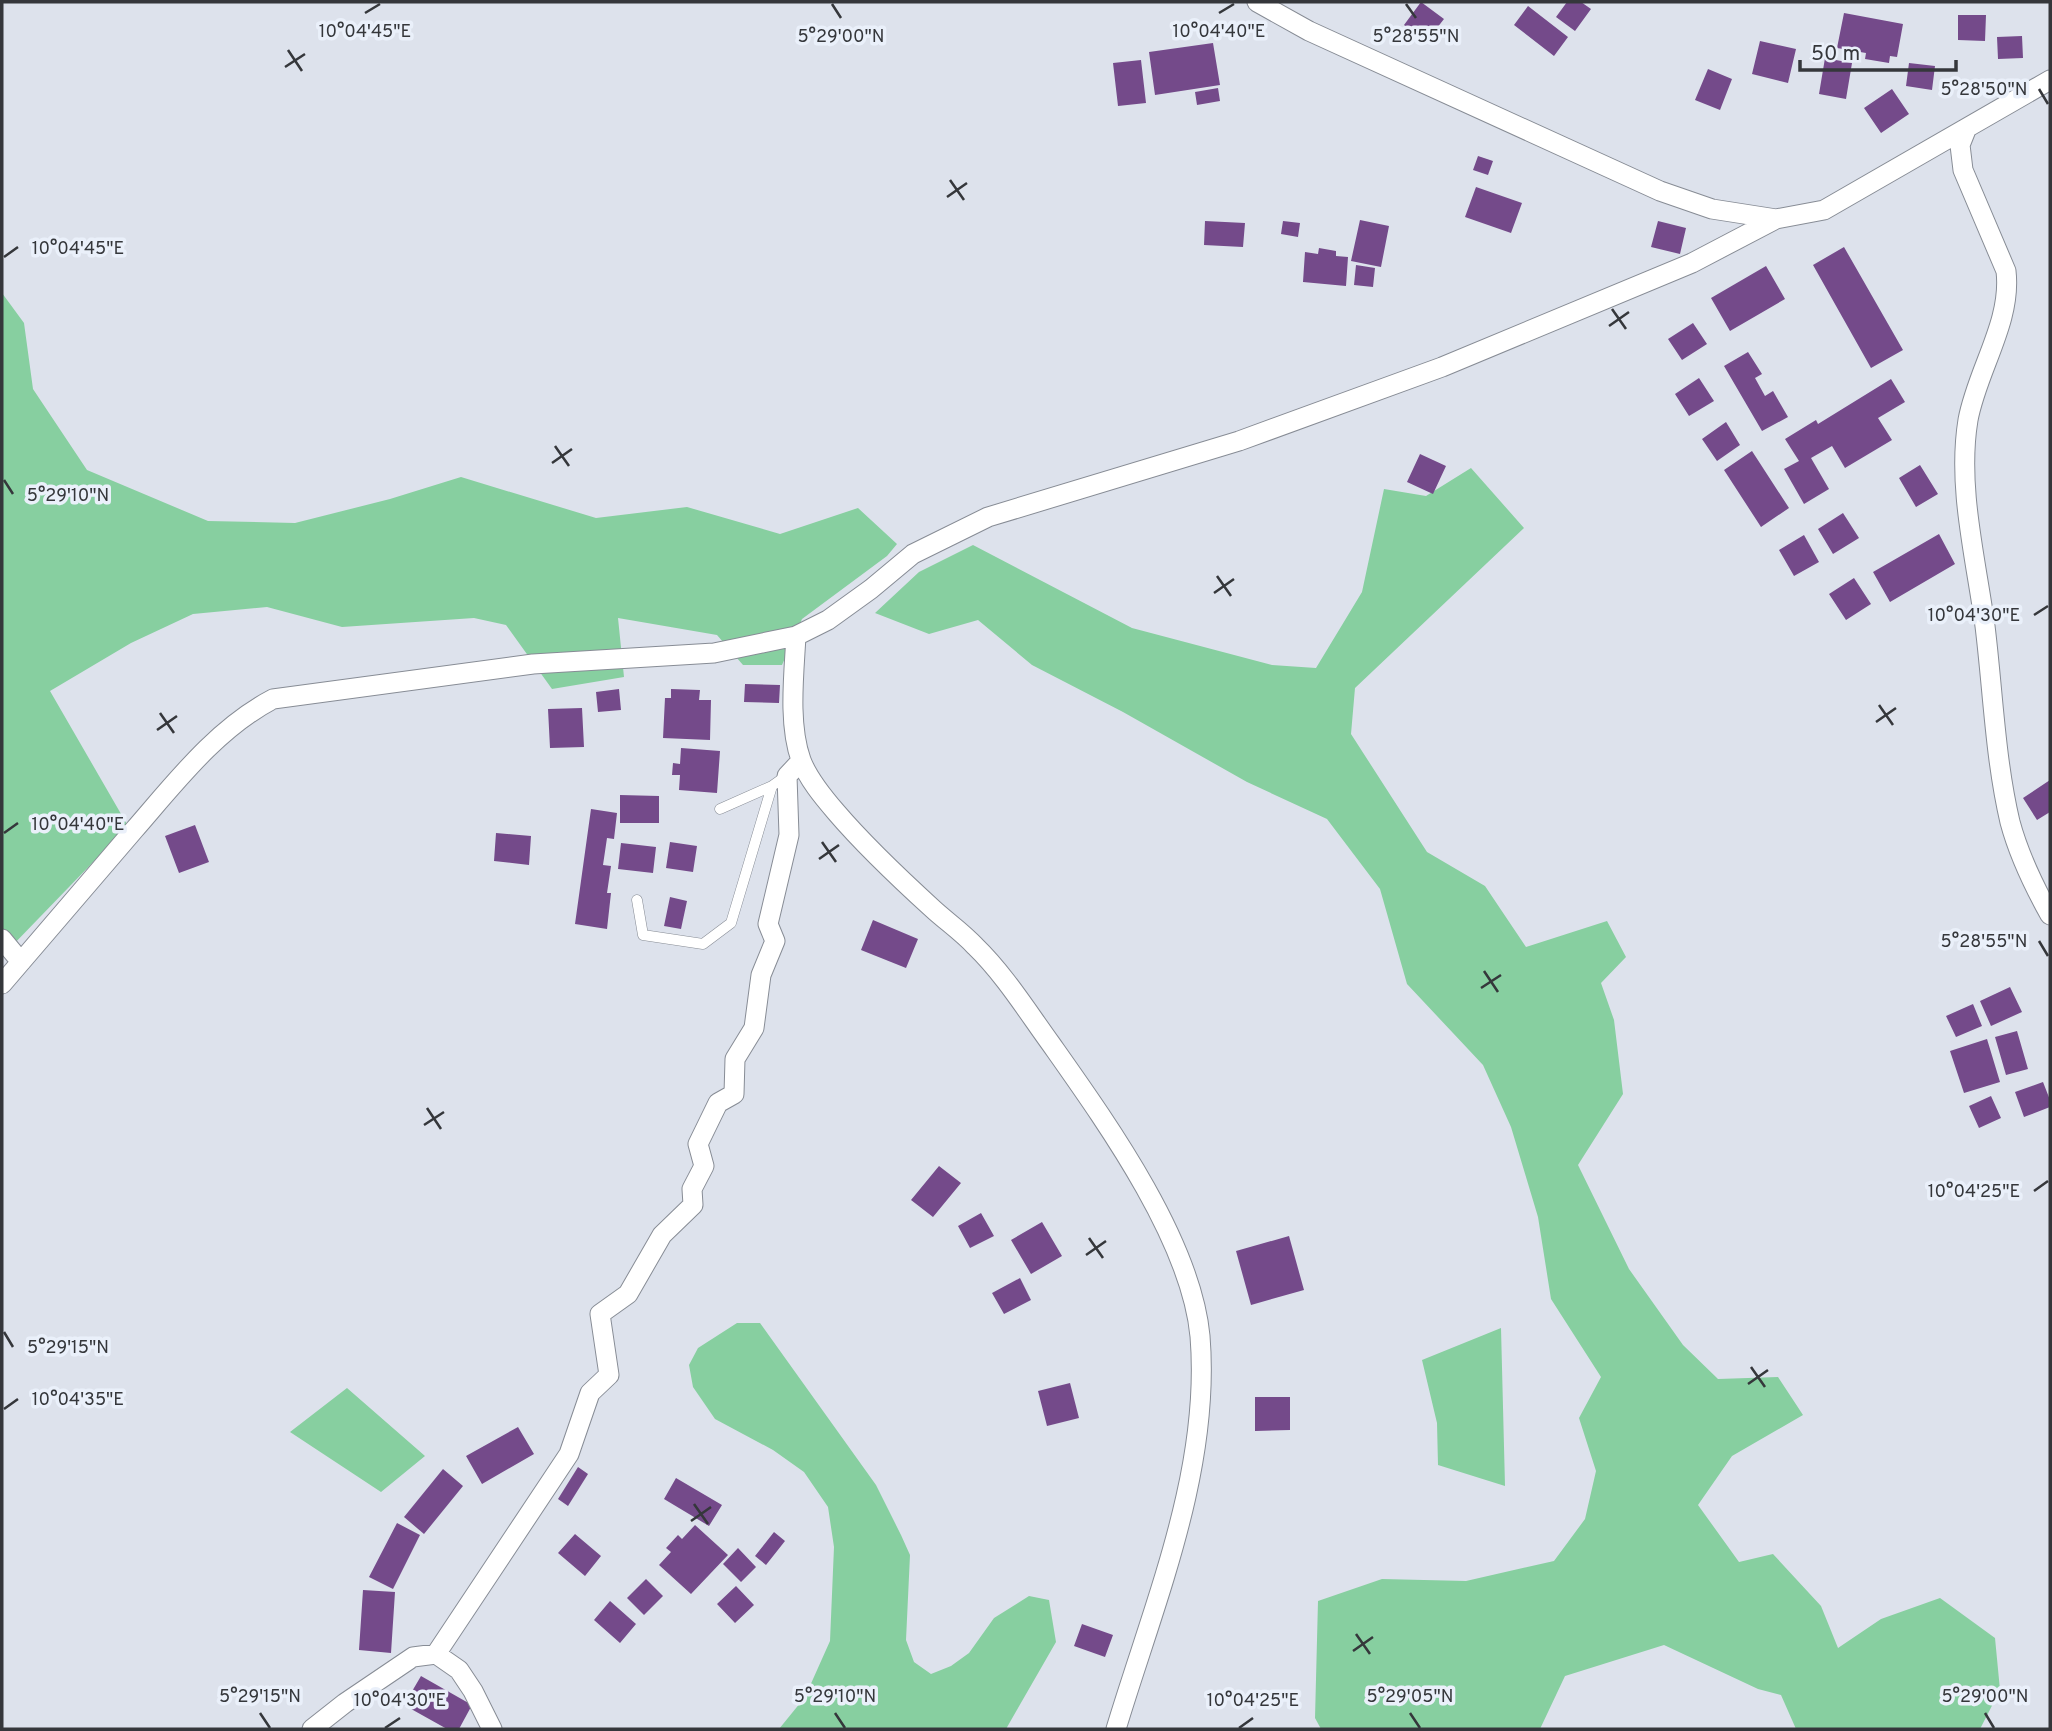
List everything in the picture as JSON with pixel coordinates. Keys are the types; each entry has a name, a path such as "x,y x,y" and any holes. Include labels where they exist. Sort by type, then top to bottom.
{"street":[{"path":"1257,2 1309,31 1660,191 1712,209 1776,219"},
{"path":"2,984 184,773 222,734 253,710 273,699 533,664 714,653 796,636 828,620 913,554 988,517 1239,442 1441,367 1692,263 1776,219 1824,210 2050,80"},
{"path":"1966,130 1960,145 1963,170 2006,271 2008,288 2003,313 1968,419 1964,461 1999,750 2011,823 2038,893 2050,915"},
{"path":"796,636 793,711 801,761 820,793 848,826 900,878 976,946 1013,991 1071,1073 1156,1207 1189,1285 1200,1334 1201,1380 1196,1449 1181,1520 1115,1729"},
{"path":"436,1654 569,1454 590,1393 609,1375 600,1314 628,1293 662,1235 693,1205 692,1189 704,1166 698,1144 718,1103 734,1094 735,1059 754,1028 761,975 775,941 768,924 789,835 780,781 801,761"},
{"path":"2,940 21,962"},
{"path":"312,1729 413,1657 436,1654 459,1670 492,1729"}],"lane":[{"path":"720,809 780,781"},
{"path":"637,900 643,935 703,944 731,923 780,781"}],"green space":[{"path":"2,293 24,323 33,389 87,470 208,521 295,523 390,499 461,477 596,518 687,507 780,534 858,508 897,544 887,556 802,619 782,665 743,665 717,635 618,618 624,677 552,689 506,625 474,618 342,627 267,607 193,614 131,643 50,691 128,826 10,948 2,942"},
{"path":"1471,468 1524,528 1355,688 1351,734 1427,852 1485,886 1526,947 1607,921 1626,957 1601,983 1614,1020 1623,1094 1578,1165 1629,1269 1683,1345 1718,1379 1778,1377 1803,1415 1732,1456 1698,1505 1739,1562 1773,1554 1821,1606 1838,1648 1881,1619 1940,1598 1995,1638 2000,1690 1980,1729 1796,1729 1781,1695 1758,1689 1664,1645 1565,1676 1540,1729 1321,1729 1315,1718 1318,1601 1382,1579 1466,1581 1554,1561 1585,1519 1596,1471 1579,1418 1601,1377 1551,1299 1538,1217 1511,1127 1483,1065 1407,984 1380,889 1327,819 1247,782 1123,712 1032,665 978,620 929,634 875,613 919,572 973,545 1132,628 1272,665 1316,668 1362,592 1384,489 1426,496"},
{"path":"737,1323 760,1323 876,1485 910,1555 906,1640 914,1662 931,1674 951,1666 969,1653 994,1618 1029,1596 1049,1600 1056,1642 1006,1729 779,1729 805,1697 830,1641 834,1547 828,1507 804,1472 773,1450 715,1419 693,1387 689,1365 698,1348"},
{"path":"1501,1328 1505,1486 1438,1465 1437,1423 1422,1360"},
{"path":"347,1388 425,1456 381,1492 290,1432"}],"building":[{"path":"1421,2 1444,19 1426,42 1404,25"},
{"path":"1567,2 1581,2 1591,9 1575,31 1556,17"},
{"path":"1528,6 1568,37 1554,56 1514,25"},
{"path":"1844,13 1903,24 1897,57 1890,56 1889,63 1865,59 1866,53 1837,48"},
{"path":"1958,15 1986,15 1985,41 1958,40"},
{"path":"2022,36 2023,58 1998,59 1997,37"},
{"path":"1760,41 1796,49 1788,83 1752,74"},
{"path":"1213,43 1220,85 1155,95 1149,52"},
{"path":"1825,58 1852,63 1846,99 1819,94"},
{"path":"1141,60 1146,103 1118,106 1113,63"},
{"path":"1909,63 1935,66 1932,90 1906,86"},
{"path":"1708,69 1732,79 1720,110 1695,100"},
{"path":"1218,88 1220,101 1197,105 1195,92"},
{"path":"1892,89 1909,114 1881,133 1864,108"},
{"path":"1478,156 1493,161 1488,175 1473,170"},
{"path":"1476,187 1522,203 1511,233 1465,217"},
{"path":"1360,220 1389,226 1381,267 1351,261"},
{"path":"1205,221 1245,223 1243,247 1204,245"},
{"path":"1283,221 1300,223 1298,237 1281,234"},
{"path":"1658,221 1686,228 1680,254 1651,247"},
{"path":"1844,247 1903,350 1871,368 1813,265"},
{"path":"1319,248 1336,251 1336,256 1348,257 1346,286 1303,282 1305,252 1318,254"},
{"path":"1356,265 1375,268 1373,287 1354,285"},
{"path":"1766,266 1785,299 1730,331 1711,298"},
{"path":"1693,323 1707,344 1682,360 1668,339"},
{"path":"1748,352 1762,374 1755,378 1765,396 1773,391 1788,417 1762,431 1724,366"},
{"path":"1699,378 1714,401 1689,416 1675,394"},
{"path":"1891,379 1905,402 1878,418 1892,440 1845,468 1832,446 1811,458 1829,489 1804,504 1784,469 1799,461 1785,439 1816,420 1818,424"},
{"path":"1726,422 1740,445 1717,461 1702,439"},
{"path":"1752,451 1789,508 1761,527 1724,470"},
{"path":"1420,454 1446,466 1433,494 1407,482"},
{"path":"1920,465 1938,494 1916,507 1899,478"},
{"path":"1843,513 1859,538 1833,554 1818,529"},
{"path":"1939,534 1955,564 1890,602 1873,572"},
{"path":"1804,535 1819,562 1794,576 1779,550"},
{"path":"1854,578 1871,604 1846,620 1829,594"},
{"path":"745,684 780,685 779,703 744,702"},
{"path":"619,689 621,710 598,712 596,692"},
{"path":"671,689 700,690 699,700 711,700 710,740 663,738 665,698 671,698"},
{"path":"582,708 584,747 550,748 548,709"},
{"path":"681,748 720,751 717,793 679,790 680,775 672,775 673,763 680,764"},
{"path":"2050,780 2050,812 2037,820 2023,798"},
{"path":"620,795 659,796 659,823 620,823"},
{"path":"591,809 617,813 614,839 607,838 603,865 611,866 607,893 611,893 607,929 575,924"},
{"path":"195,825 209,862 179,873 165,836"},
{"path":"496,833 531,836 529,865 494,861"},
{"path":"670,842 697,846 693,872 666,868"},
{"path":"621,843 656,847 653,873 618,869"},
{"path":"670,897 687,901 681,929 664,926"},
{"path":"873,920 918,939 906,968 861,950"},
{"path":"2010,987 2022,1012 1991,1026 1980,1001"},
{"path":"1973,1004 1982,1026 1956,1037 1946,1016"},
{"path":"2017,1031 2028,1069 2006,1075 1995,1037"},
{"path":"1987,1039 2000,1082 1964,1093 1950,1051"},
{"path":"2043,1082 2050,1107 2024,1117 2015,1092"},
{"path":"1991,1096 2001,1118 1979,1128 1969,1106"},
{"path":"939,1166 961,1183 933,1217 911,1200"},
{"path":"981,1213 994,1236 970,1248 958,1226"},
{"path":"1042,1222 1062,1256 1031,1274 1011,1240"},
{"path":"1289,1236 1304,1290 1251,1305 1236,1251"},
{"path":"1020,1278 1031,1300 1004,1314 992,1293"},
{"path":"1070,1383 1079,1418 1047,1426 1038,1391"},
{"path":"1255,1397 1290,1397 1290,1430 1255,1431"},
{"path":"518,1427 534,1454 482,1484 466,1456"},
{"path":"578,1467 588,1474 568,1506 558,1499"},
{"path":"443,1469 463,1486 424,1534 404,1517"},
{"path":"676,1478 722,1505 709,1526 664,1499"},
{"path":"397,1523 420,1535 393,1589 369,1577"},
{"path":"695,1525 728,1555 691,1594 659,1565 671,1552 666,1548 678,1535 682,1539"},
{"path":"774,1532 785,1541 766,1565 755,1556"},
{"path":"575,1534 601,1556 585,1576 558,1553"},
{"path":"738,1548 756,1567 741,1582 723,1564"},
{"path":"646,1579 663,1596 644,1615 627,1598"},
{"path":"736,1586 754,1605 735,1623 717,1604"},
{"path":"363,1590 395,1592 391,1653 359,1650"},
{"path":"610,1601 636,1624 620,1643 594,1620"},
{"path":"1082,1624 1113,1635 1105,1657 1074,1646"},
{"path":"421,1676 472,1705 459,1729 447,1729 404,1705"}]}
